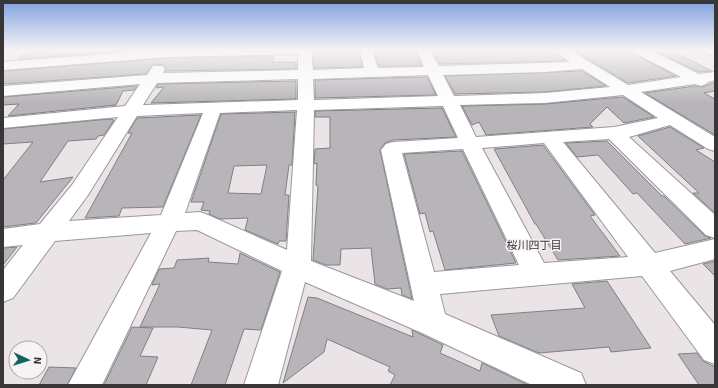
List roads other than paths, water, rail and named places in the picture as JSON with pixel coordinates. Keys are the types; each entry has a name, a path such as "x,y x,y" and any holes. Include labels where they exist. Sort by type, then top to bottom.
{"street":[{"path":"3,91 29,68"},
{"path":"3,290 80,190 158,68"},
{"path":"261,385 268,355 299,257 306,106 305,68"},
{"path":"371,68 372,72"},
{"path":"432,68 537,275"},
{"path":"3,91 152,78 541,68"},
{"path":"591,68 715,145"},
{"path":"674,68 715,89"},
{"path":"3,123 131,111 539,98 626,90 715,76"},
{"path":"85,385 182,194 213,109"},
{"path":"433,323 391,150 395,146 614,133 629,131 673,119"},
{"path":"614,133 715,229"},
{"path":"549,137 650,264 715,349"},
{"path":"3,238 49,232 169,222 200,221 296,266 433,323 569,385"},
{"path":"424,284 650,264 715,249"}],"district":[{"name":"桜川四丁目","path":"534,245"}]}
